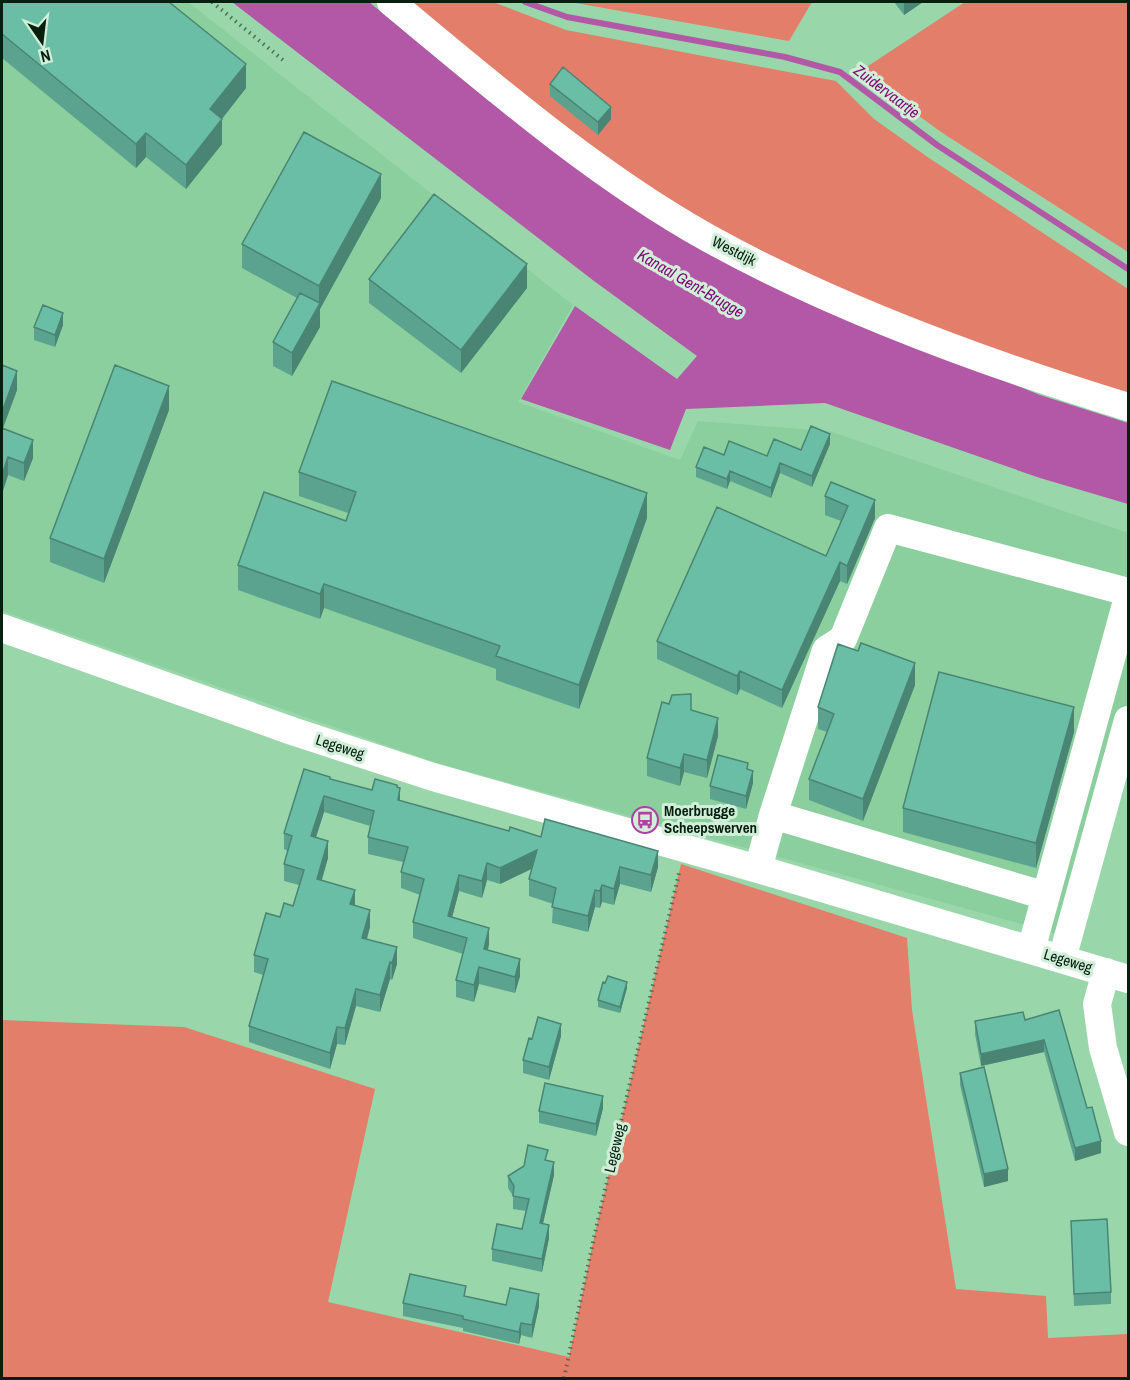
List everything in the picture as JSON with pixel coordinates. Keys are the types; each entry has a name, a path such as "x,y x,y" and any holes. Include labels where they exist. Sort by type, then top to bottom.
{"street":[{"name":"Westdijk","path":"391,2 501,93 625,186 707,237 853,308 1047,382 1128,407"},
{"path":"758,869 826,650 843,639 888,528 1128,592"},
{"path":"1031,950 1128,597"},
{"name":"Legeweg","path":"2,628 292,731 433,777 758,869 1117,976 1097,1004 1103,1048 1128,1132"},
{"path":"1062,959 1128,720"},
{"path":"773,815 1046,896"}],"path":[{"path":"212,2 283,60"},
{"name":"Legeweg","path":"564,1378 595,1233 685,848"}],"shaded area":[{"path":"2,2 188,2 573,305 518,402 680,460 698,421 829,431 1128,533 1128,772 1080,940 437,763 2,611"},
{"path":"405,2 493,2 566,30 836,81 874,119 929,158 1128,289 1128,399 855,298 760,254 627,176"},
{"path":"570,2 812,2 789,41"},
{"path":"965,2 1128,2 1128,252 941,132 859,72"},
{"path":"681,864 907,938 912,1010 956,1289 1046,1296 1048,1338 1128,1334 1128,1378 2,1378 2,1020 184,1027 375,1089 328,1302 569,1357 595,1233"}],"water":[{"name":"Kanaal Gent-Brugge","path":"232,2 369,2 489,101 936,353 1040,395 1128,423 1128,504 1040,478 825,403 686,409 670,450 521,399 575,306 677,379 697,356 594,281"}],"building":[{"path":"2,2 169,2 246,64 210,109 222,119 186,165 146,133 136,144 2,34"},
{"path":"563,67 611,107 598,122 550,84"},
{"path":"304,132 381,174 319,286 242,244"},
{"path":"434,194 527,264 461,350 369,279"},
{"path":"300,293 320,303 292,353 273,342"},
{"path":"43,305 63,313 55,335 34,327"},
{"path":"2,365 17,371 2,412"},
{"path":"115,365 169,386 104,559 50,538"},
{"path":"332,381 647,493 579,685 496,656 500,646 324,584 320,594 238,565 264,492 346,521 356,492 299,472"},
{"path":"811,426 830,434 812,476 780,463 771,488 730,471 727,479 696,467 704,447 724,455 729,441 767,456 774,439 801,450"},
{"path":"2,428 33,440 24,463 8,457 2,475"},
{"path":"831,482 875,500 847,566 840,562 782,690 740,671 737,676 657,641 717,507 826,556 848,506 825,496"},
{"path":"861,643 915,663 863,799 809,779 834,714 818,707 838,644 858,651"},
{"path":"939,672 1074,707 1036,843 903,808"},
{"path":"691,694 691,710 718,718 707,760 684,754 680,768 647,758 662,702 669,704 672,695"},
{"path":"718,755 748,763 747,769 753,771 746,796 710,786"},
{"path":"304,769 330,777 330,779 372,790 375,779 397,785 400,788 398,800 509,831 510,827 541,837 545,819 658,851 651,875 620,867 614,889 602,885 600,891 595,890 588,916 552,907 556,888 529,879 537,850 500,868 487,863 482,881 459,875 448,916 489,928 484,949 520,959 515,977 479,967 474,985 456,980 467,938 413,922 424,879 401,872 408,847 368,837 374,811 324,796 311,836 328,841 317,879 355,890 350,904 370,910 362,938 397,947 380,995 356,989 345,1028 337,1027 330,1053 249,1026 268,959 254,955 266,913 280,917 284,903 293,906 304,870 284,864 292,836 284,833"},
{"path":"608,976 627,982 620,1007 598,1000 603,982 605,983"},
{"path":"1059,1010 1087,1108 1092,1107 1101,1141 1075,1148 1044,1040 981,1054 975,1021 1023,1012 1025,1020"},
{"path":"538,1017 561,1024 549,1067 523,1060"},
{"path":"984,1067 1008,1169 984,1174 960,1073"},
{"path":"545,1083 603,1096 596,1124 539,1111"},
{"path":"528,1145 548,1150 545,1160 554,1162 540,1223 549,1225 542,1259 492,1249 497,1224 522,1229 529,1199 513,1196 514,1186 508,1176 524,1166"},
{"path":"1107,1219 1111,1292 1074,1294 1071,1221"},
{"path":"410,1274 466,1286 464,1296 506,1305 510,1288 539,1294 532,1325 521,1323 519,1332 463,1319 463,1316 403,1303"}],"waterway":[{"name":"Zuidervaartje","path":"525,2 567,17 785,57 840,72 937,145 1128,269"}],"place":[{"name":"Moerbrugge Scheepswerven","path":"645,820"}]}
